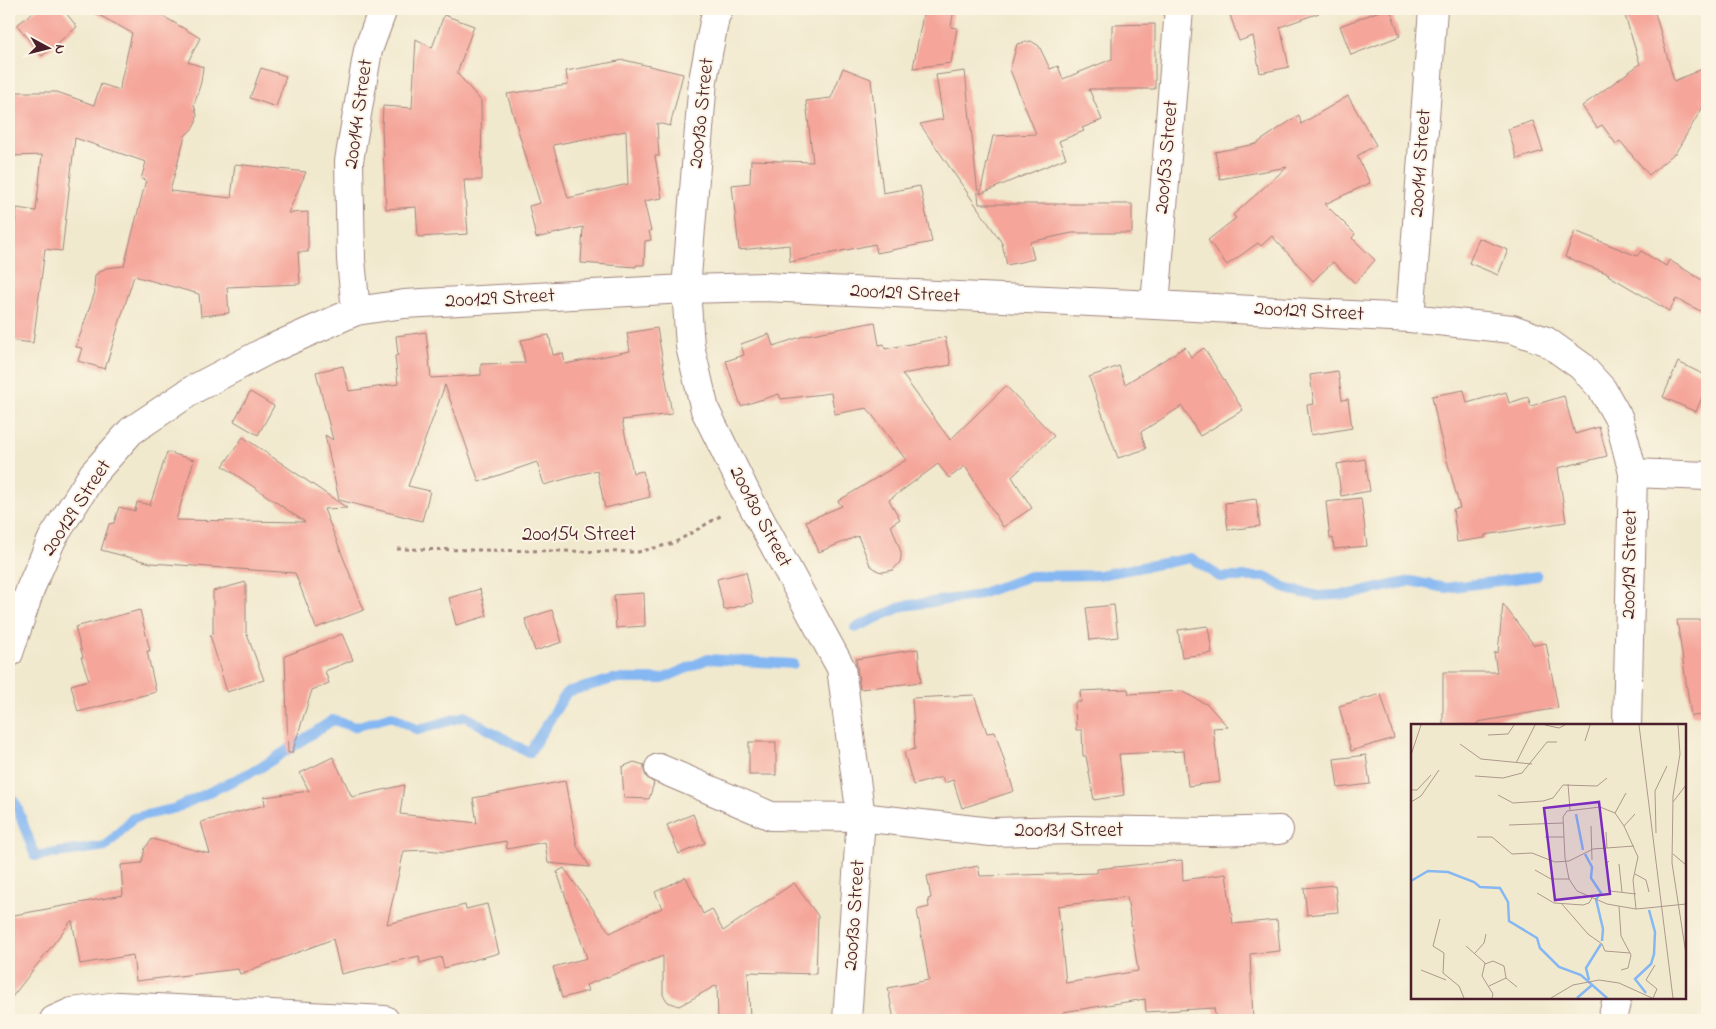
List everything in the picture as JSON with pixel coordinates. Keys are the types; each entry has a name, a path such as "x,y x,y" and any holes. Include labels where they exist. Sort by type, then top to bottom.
{"street":[{"name":"200144 Street","path":"356,311 351,260 349,161 368,50 383,9"},
{"name":"200130 Street","path":"718,9 703,80 686,289 690,346 705,410 749,499 841,668 861,817 847,1020"},
{"name":"200153 Street","path":"1154,304 1179,9"},
{"name":"200141 Street","path":"1410,318 1433,9"},
{"name":"200129 Street","path":"9,652 52,538 93,474 131,431 194,389 266,351 356,311 404,304 686,289 765,288 1154,304 1410,318 1512,329 1546,341 1582,366 1602,389 1619,419 1633,473 1627,724"},
{"path":"1633,473 1707,476"},
{"name":"200131 Street","path":"659,768 771,816 861,817 991,832 1072,830 1212,832 1279,830"},
{"path":"1612,1020 1617,999"},
{"path":"54,1020 72,1012 118,1006 384,1020"}],"path":[{"name":"200154 Street","path":"397,549 638,552 674,543 749,499"}],"building":[{"path":"37,9 63,9 77,27 42,56 17,25"},
{"path":"88,9 151,9 200,38 188,62 203,67 201,82 194,105 197,115 196,122 185,136 170,191 231,198 235,164 306,172 288,213 308,212 308,252 298,252 300,284 227,287 229,313 201,316 199,294 134,276 105,369 78,361 82,348 76,347 95,292 95,275 106,268 124,266 146,180 141,179 146,162 75,138 62,251 45,249 33,343 9,340 9,266 17,208 36,211 42,155 12,156 12,92 57,92 94,105 101,84 120,90 132,33"},
{"path":"924,9 954,9 951,27 957,28 951,63 913,68"},
{"path":"1228,9 1318,9 1319,13 1280,27 1289,67 1260,73 1253,36 1239,41"},
{"path":"1385,9 1390,9 1400,36 1351,55 1340,26"},
{"path":"1623,9 1654,9 1674,81 1707,67 1707,100 1676,152 1649,175 1620,141 1616,144 1602,125 1597,128 1582,106 1640,64"},
{"path":"444,15 474,26 457,73 481,101 482,180 464,180 468,234 418,237 416,207 386,209 382,128 383,106 412,108 416,39 432,48"},
{"path":"1155,24 1155,89 1089,89 1102,120 1082,128 1084,131 1059,141 1066,158 980,194 993,136 1036,134 1010,70 1017,44 1031,41 1039,46 1050,69 1058,66 1063,79 1112,59 1112,25"},
{"path":"624,60 683,74 670,126 657,123 659,156 655,156 662,198 644,201 651,231 649,231 651,240 645,241 644,265 636,265 636,267 581,263 583,227 536,238 529,206 540,203 507,94 568,85 566,71","holes":["626,131 628,184 568,198 553,145"]},
{"path":"261,68 286,76 276,107 250,98"},
{"path":"843,68 871,79 883,193 920,186 932,242 877,253 875,244 790,262 789,245 739,250 732,185 750,183 751,160 813,162 806,101 831,98"},
{"path":"965,71 979,204 1132,204 1132,233 1072,233 1030,242 1034,259 1007,265 1002,243 920,124 943,119 936,75"},
{"path":"1348,96 1376,145 1357,156 1370,183 1325,204 1355,234 1352,238 1375,260 1355,283 1333,262 1313,281 1272,236 1261,246 1258,243 1227,265 1208,240 1236,218 1233,215 1287,167 1220,179 1215,152 1256,144 1299,115 1301,124"},
{"path":"1533,121 1543,151 1517,159 1508,129"},
{"path":"1575,231 1637,256 1641,251 1666,266 1669,260 1707,283 1707,314 1676,299 1669,311 1609,274 1565,257"},
{"path":"1479,238 1508,250 1498,275 1469,263"},
{"path":"875,322 879,345 884,344 885,349 945,337 951,365 902,374 950,440 1006,386 1054,436 1012,477 1032,508 1003,527 965,466 949,478 938,464 889,500 900,519 891,525 901,557 900,562 893,570 883,572 870,565 858,536 819,552 806,521 842,506 838,501 906,460 867,408 835,414 831,393 781,399 779,394 741,406 726,361 744,355 741,344 769,334 773,346 807,335"},
{"path":"657,328 672,414 622,420 633,473 643,471 650,497 605,508 597,470 544,485 537,462 479,482 445,385 408,486 430,491 422,521 339,500 325,435 333,440 316,372 343,366 349,391 398,384 395,356 398,355 396,336 426,332 431,378 481,375 481,364 525,363 521,340 549,335 553,355 563,353 565,364 630,351 627,333"},
{"path":"1185,347 1191,357 1204,348 1243,410 1200,436 1182,406 1141,432 1146,449 1118,458 1089,377 1119,366 1125,384"},
{"path":"1678,362 1707,376 1707,385 1696,412 1663,397"},
{"path":"1338,371 1342,400 1348,399 1352,428 1311,435 1307,405 1314,404 1310,375"},
{"path":"1464,390 1467,403 1506,392 1509,403 1528,397 1531,406 1564,396 1575,434 1599,427 1607,456 1558,468 1566,522 1485,535 1485,538 1457,542 1453,509 1460,508 1439,431 1432,396"},
{"path":"250,392 274,406 258,435 234,421"},
{"path":"243,437 347,508 324,509 364,610 316,628 295,573 151,563 101,550 109,524 114,523 119,507 135,511 137,502 150,505 167,452 194,460 176,520 305,522 223,466"},
{"path":"1365,459 1370,491 1341,496 1337,464"},
{"path":"1361,498 1367,546 1334,549 1333,538 1330,539 1326,502"},
{"path":"1256,499 1260,526 1228,530 1225,503"},
{"path":"746,572 753,603 724,610 717,579"},
{"path":"246,582 246,632 264,680 227,692 210,635 213,634 213,591"},
{"path":"480,589 487,616 456,625 449,598"},
{"path":"644,593 645,626 616,628 614,595"},
{"path":"1503,604 1534,645 1546,643 1558,708 1478,722 1477,724 1443,724 1443,672 1497,672 1494,653 1498,652"},
{"path":"1114,605 1118,637 1090,640 1086,608"},
{"path":"140,610 150,651 147,651 156,692 78,712 71,685 89,680 81,657 83,657 75,627"},
{"path":"552,610 562,642 535,651 525,619"},
{"path":"1677,620 1707,620 1707,715 1691,716"},
{"path":"1208,626 1212,653 1182,657 1178,630"},
{"path":"342,634 353,660 325,671 329,683 312,690 292,753 288,753 285,656"},
{"path":"918,649 921,682 860,689 856,659"},
{"path":"1128,689 1129,694 1181,691 1208,705 1228,727 1213,728 1220,782 1188,786 1184,751 1119,754 1124,795 1094,800 1086,756 1083,756 1082,730 1076,730 1075,702 1081,702 1080,691"},
{"path":"1381,694 1394,738 1351,751 1339,706"},
{"path":"974,695 987,733 995,732 1014,791 962,808 953,780 944,783 942,777 913,785 904,752 915,749 912,698"},
{"path":"749,742 776,742 776,775 749,775"},
{"path":"1366,755 1370,784 1338,788 1334,759"},
{"path":"333,757 352,797 404,785 400,814 477,823 473,798 565,781 577,846 590,867 548,863 545,842 507,849 506,841 445,852 427,850 404,851 387,924 465,905 466,909 487,904 499,953 444,968 441,957 420,963 419,956 341,974 333,939 240,974 238,969 136,981 133,955 80,964 72,920 9,1001 9,916 123,895 121,865 142,863 145,848 152,839 210,854 201,822 265,805 264,797 309,791 300,773"},
{"path":"634,762 644,765 646,777 654,783 649,799 624,798 622,767"},
{"path":"693,814 705,843 679,854 667,825"},
{"path":"1182,860 1183,880 1226,874 1233,924 1277,920 1280,951 1250,954 1253,1020 1216,1020 1214,1008 1146,1012 1145,999 1063,1012 1064,1020 894,1020 888,988 929,980 917,910 929,907 928,899 931,898 927,876 978,866 980,876 1097,873 1097,869","holes":["1127,897 1138,971 1066,983 1058,906"]},
{"path":"564,868 610,933 662,908 655,892 686,877 703,914 712,909 723,931 794,883 818,916 816,974 748,972 750,1020 718,1020 717,985 679,1006 668,1002 663,995 663,956 586,985 588,991 562,998 553,967 587,958 557,872"},
{"path":"1335,885 1338,912 1307,915 1304,888"}],"waterway":[{"path":"855,628 903,606 974,596 1030,576 1099,575 1191,558 1220,577 1267,577 1287,589 1318,596 1351,594 1411,581 1445,588 1537,576"},
{"path":"9,795 16,804 35,856 106,846 133,818 176,808 260,768 333,720 355,727 392,716 418,730 465,716 529,753 567,692 613,679 662,679 708,659 793,664"}]}
